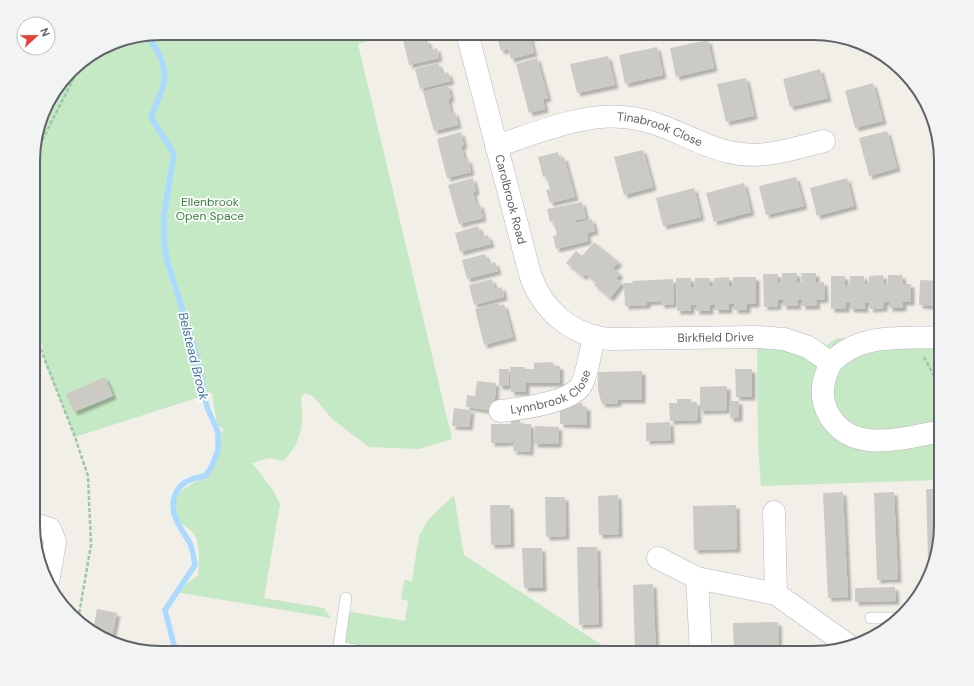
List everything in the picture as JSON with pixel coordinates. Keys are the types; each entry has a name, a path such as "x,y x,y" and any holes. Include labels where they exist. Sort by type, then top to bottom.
{"street":[{"name":"Carolbrook Road","path":"469,40 530,274 536,290 546,306 558,318 572,328 594,336"},
{"name":"Tinabrook Close","path":"496,146 565,125 604,116 638,119 657,123 717,149 739,154 773,153 824,141"},
{"name":"Birkfield Drive","path":"594,336 624,340 757,337 784,339 808,347 831,363"},
{"name":"Lynnbrook Close","path":"500,411 539,405 578,389 584,378 594,336"},
{"path":"934,337 874,340 859,343 845,350 831,363 825,374 822,394 829,415 836,425 844,432 862,439 886,440 934,432"},
{"path":"774,512 776,594"},
{"path":"40,526 50,529 55,542 50,572"},
{"path":"658,558 697,578 776,594 844,642"},
{"path":"697,578 701,646"}],"lane":[{"path":"340,646 346,598"},
{"path":"871,618 890,618"}],"path":[{"path":"41,143 76,74"},
{"path":"914,338 934,376"},
{"path":"40,347 75,437 88,476 91,545 79,614"}],"green space":[{"name":"Ellenbrook Open Space","path":"373,40 358,44 452,439 419,449 369,447 332,419 313,396 305,393 301,398 302,424 298,440 289,454 283,461 269,458 252,463 273,490 280,504 264,598 324,608 331,618 175,592 198,575 199,552 196,538 190,530 177,520 173,510 174,502 179,493 204,476 211,468 219,435 224,430 217,424 212,393 75,437 44,360 42,344 40,340 41,145 49,115 65,87 75,75 87,65 108,52 122,46 145,41"},
{"path":"757,337 815,352 838,338 934,337 934,480 761,486 758,446"},
{"path":"454,495 464,555 603,646 350,646 340,637 345,611 405,621 408,601 401,599 404,580 412,581 419,536 428,520"}],"building":[{"path":"403,40 427,40 430,50 437,48 439,58 409,65"},
{"path":"531,40 534,53 511,59 508,49 501,51 498,41"},
{"path":"708,40 714,68 676,77 670,48"},
{"path":"657,47 663,75 625,84 619,55"},
{"path":"608,56 615,85 577,93 570,64"},
{"path":"537,58 548,98 543,99 545,109 529,113 516,64"},
{"path":"438,63 442,74 448,72 451,81 420,89 415,69"},
{"path":"820,69 828,98 790,107 783,79"},
{"path":"746,78 754,116 726,122 717,84"},
{"path":"873,83 883,121 855,128 845,91"},
{"path":"448,85 451,98 448,99 451,113 455,112 458,125 434,131 423,92"},
{"path":"887,131 897,168 869,176 859,138"},
{"path":"461,132 464,145 461,146 465,160 468,159 471,172 447,178 437,139"},
{"path":"643,150 653,187 624,195 614,157"},
{"path":"558,152 559,158 564,157 575,197 550,203 546,190 550,189 546,176 543,177 538,157"},
{"path":"796,177 804,206 766,215 759,186"},
{"path":"473,178 476,191 473,192 476,205 480,204 483,218 459,224 448,185"},
{"path":"847,178 854,206 817,216 810,188"},
{"path":"744,183 751,212 714,222 706,193"},
{"path":"694,188 701,217 663,226 656,198"},
{"path":"582,202 586,218 575,220 576,223 592,219 595,231 587,233 588,241 556,249 553,236 557,235 553,221 550,222 547,209"},
{"path":"478,226 482,237 488,235 491,244 460,252 455,233"},
{"path":"594,242 619,262 613,268 620,274 616,279 622,283 610,298 594,285 596,282 591,278 585,274 583,277 566,263 576,251 582,256"},
{"path":"485,254 489,264 495,262 498,271 467,279 462,260"},
{"path":"782,273 797,273 797,282 802,282 801,273 816,273 816,282 824,282 825,299 816,300 817,306 802,306 802,300 797,300 798,306 783,306 783,300 778,300 778,306 764,307 763,274 778,274 778,282 782,282"},
{"path":"883,275 884,284 888,284 888,275 902,275 903,284 911,284 911,302 903,302 903,308 889,308 889,302 884,302 884,308 870,309 869,302 865,303 865,309 850,309 850,303 846,303 846,309 831,309 831,276 845,276 845,285 850,285 850,276 864,276 865,284 869,284 869,276"},
{"path":"729,277 729,286 733,286 733,277 756,277 756,304 747,304 747,310 734,310 734,304 729,304 729,310 715,310 715,305 710,305 710,311 696,311 696,305 691,305 691,311 677,311 676,278 691,278 691,287 695,287 695,278 710,278 710,287 714,286 714,278"},
{"path":"492,279 495,289 502,287 504,297 474,305 469,285"},
{"path":"673,279 674,304 661,305 661,301 647,302 647,305 625,306 624,283 632,283 633,281"},
{"path":"920,280 934,281 933,306 919,305"},
{"path":"498,303 500,306 504,304 513,337 484,345 475,309"},
{"path":"553,362 553,366 560,366 560,383 526,383 526,392 511,392 510,367 525,367 525,369 534,369 534,363"},
{"path":"499,369 509,369 509,386 499,386"},
{"path":"735,369 752,369 752,397 736,397"},
{"path":"642,371 642,400 618,400 618,403 602,404 598,391 598,372"},
{"path":"105,377 113,396 74,412 66,394"},
{"path":"477,381 496,383 494,411 466,407 467,395 475,396"},
{"path":"727,386 727,410 700,411 700,387"},
{"path":"677,399 691,399 691,402 697,402 698,420 670,421 669,403 677,403"},
{"path":"729,401 739,401 739,418 730,418"},
{"path":"567,403 582,403 582,406 587,407 587,425 560,424 560,406"},
{"path":"454,408 471,410 469,427 452,426"},
{"path":"511,420 520,420 520,424 531,424 530,452 513,451 514,442 491,443 491,424 511,424"},
{"path":"670,422 671,440 646,441 646,423"},
{"path":"535,426 559,427 558,444 534,444"},
{"path":"926,489 934,489 934,533 932,548 928,559"},
{"path":"843,492 848,597 828,598 823,493"},
{"path":"894,492 898,579 877,580 874,493"},
{"path":"618,495 619,534 599,535 598,496"},
{"path":"545,497 565,497 566,536 546,537"},
{"path":"490,505 510,505 511,544 491,545"},
{"path":"736,505 737,549 694,550 693,506"},
{"path":"577,547 597,547 599,624 579,625"},
{"path":"522,548 542,548 543,588 524,588"},
{"path":"653,584 656,646 635,646 633,585"},
{"path":"895,587 896,601 855,602 855,588"},
{"path":"97,609 117,613 112,636 94,626"},
{"path":"778,622 779,646 734,646 733,623"}],"waterway":[{"name":"Belstead Brook","path":"150,41 163,63 165,76 162,91 151,117 174,154 164,215 164,243 167,260 196,353 207,407 218,432 218,451 211,468 205,476 195,478 186,482 180,487 173,500 173,509 176,518 181,530 190,543 195,565 165,610 174,646"}]}
